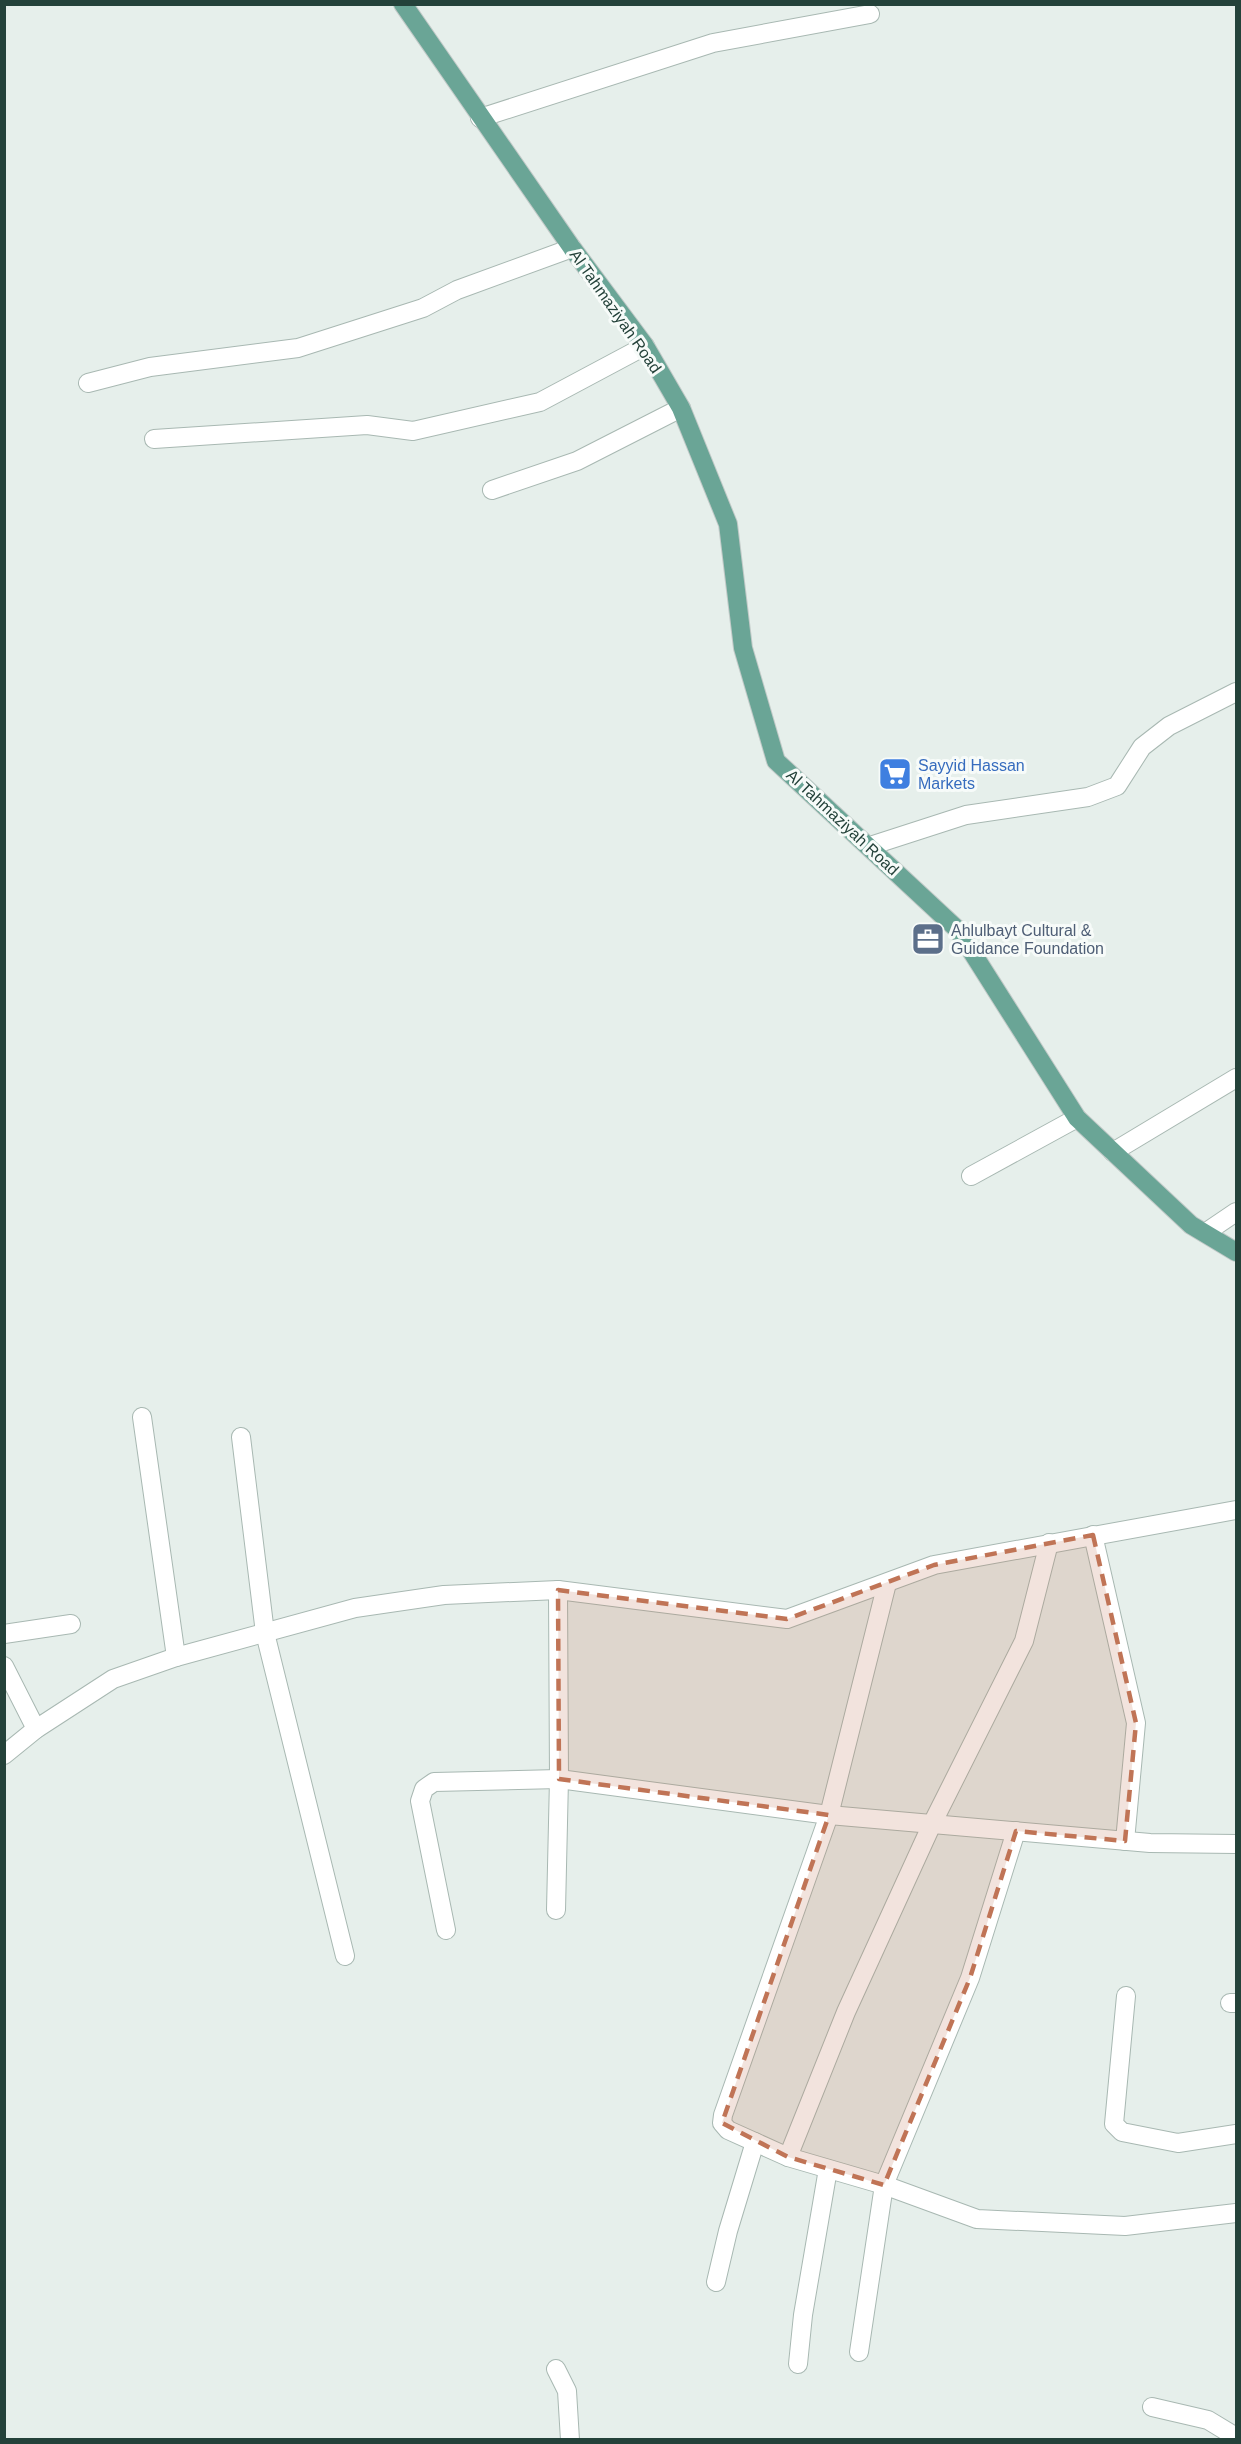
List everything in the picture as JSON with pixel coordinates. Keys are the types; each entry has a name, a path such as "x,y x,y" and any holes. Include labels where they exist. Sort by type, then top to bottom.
{"main road":[{"name":"Al Tahmaziyah Road","path":"403,4 480,118 645,346 681,408 728,524 743,648 776,761 958,930 1077,1118 1191,1225 1236,1252"}],"street":[{"path":"480,118 713,43 870,14"},
{"path":"88,382 150,367 298,348 423,308 457,290 572,248"},
{"path":"154,438 367,425 413,431 540,402 645,346"},
{"path":"492,490 577,461 681,408"},
{"path":"870,846 966,815 1088,797 1117,786 1142,747 1169,726 1236,692"},
{"path":"1113,1152 1236,1078"},
{"path":"971,1176 1077,1118"},
{"path":"1205,1233 1236,1212"},
{"path":"142,1417 176,1657"},
{"path":"241,1437 265,1633 345,1956"},
{"path":"4,1755 36,1729 113,1680 176,1657 355,1608 444,1595 558,1590 787,1619 934,1565 1236,1510"},
{"path":"1093,1535 1136,1723 1125,1841"},
{"path":"788,2157 846,2012 932,1824 1024,1641 1049,1543"},
{"path":"887,1583 829,1815 722,2123 728,2130 788,2157 884,2185 976,2219 1125,2226 1236,2213"},
{"path":"556,1910 559,1779 558,1590"},
{"path":"4,1634 71,1624"},
{"path":"4,1666 36,1729"},
{"path":"446,1930 420,1801 424,1789 434,1782 559,1779 829,1815 1125,1841 1236,1844"},
{"path":"859,2352 884,2185 970,1977 1016,1831"},
{"path":"1126,1996 1114,2124 1122,2132 1178,2143 1236,2134"},
{"path":"716,2282 731,2221 755,2142"},
{"path":"798,2364 803,2315 828,2169"},
{"path":"556,2369 567,2391 570,2439"},
{"path":"1152,2407 1208,2420 1236,2437"}],"highlighted area":[{"path":"1093,1535 1136,1723 1125,1841 1016,1831 970,1978 884,2185 788,2157 722,2123 829,1815 559,1779 558,1590 787,1619 934,1565"}],"place":[{"name":"Sayyid Hassan Markets","path":"895,774"},
{"name":"Ahlulbayt Cultural & Guidance Foundation","path":"928,939"}]}
